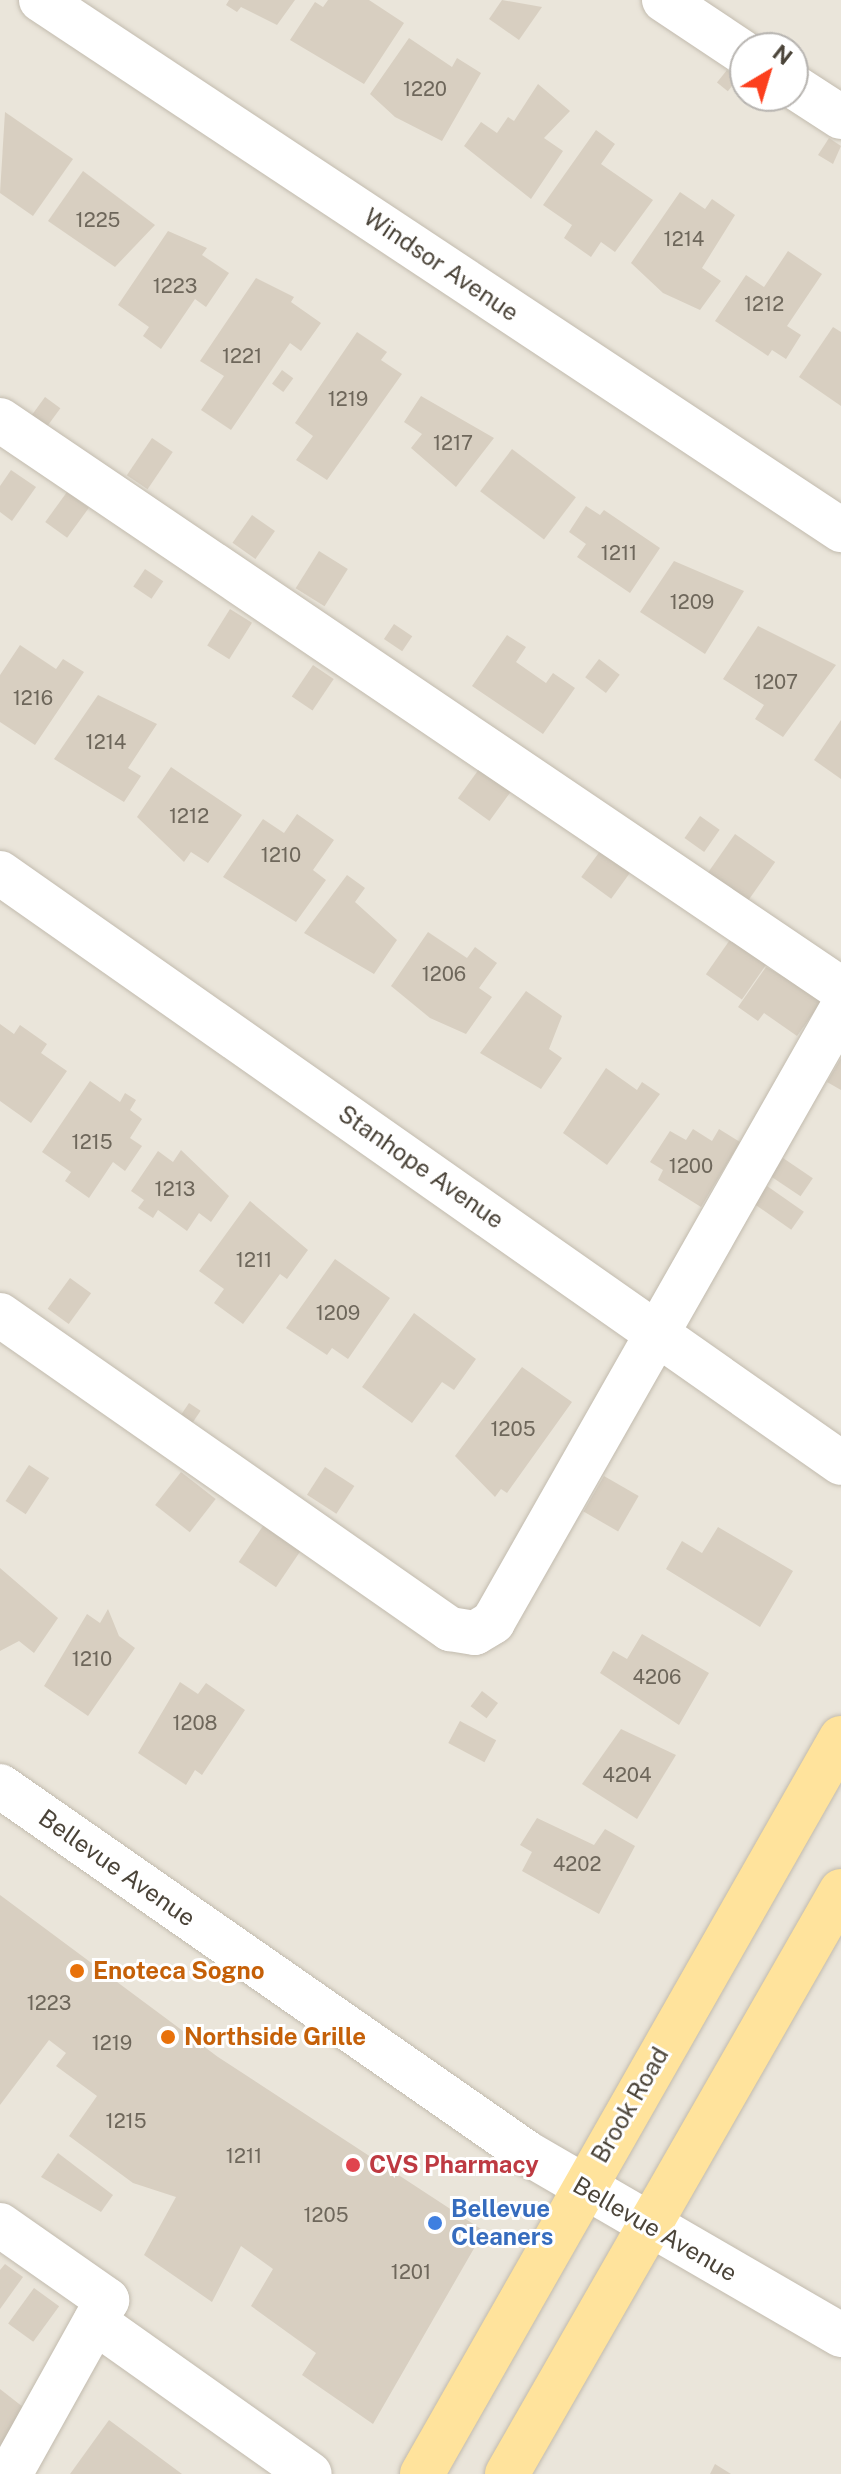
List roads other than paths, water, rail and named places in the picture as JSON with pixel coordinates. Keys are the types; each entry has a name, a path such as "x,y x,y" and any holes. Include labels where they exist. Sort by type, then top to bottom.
{"main road":[{"name":"Brook Road","path":"422,2474 841,1738"},
{"path":"507,2474 841,1891"}],"street":[{"name":"Windsor Avenue","path":"41,0 841,530"},
{"path":"664,0 729,43"},
{"path":"809,96 841,117"},
{"path":"0,420 841,989"},
{"name":"Stanhope Avenue","path":"0,873 841,1463"},
{"path":"0,1315 462,1634 493,1622 841,1010"},
{"name":"Bellevue Avenue","path":"0,1786 583,2188 841,2335"},
{"path":"0,2225 107,2300 10,2474"},
{"path":"95,2322 310,2474"}],"place":[{"name":"Enoteca Sogno","path":"77,1971"},
{"name":"Northside Grille","path":"168,2037"},
{"name":"CVS Pharmacy","path":"353,2165"},
{"name":"Bellevue Cleaners","path":"435,2223"}]}
